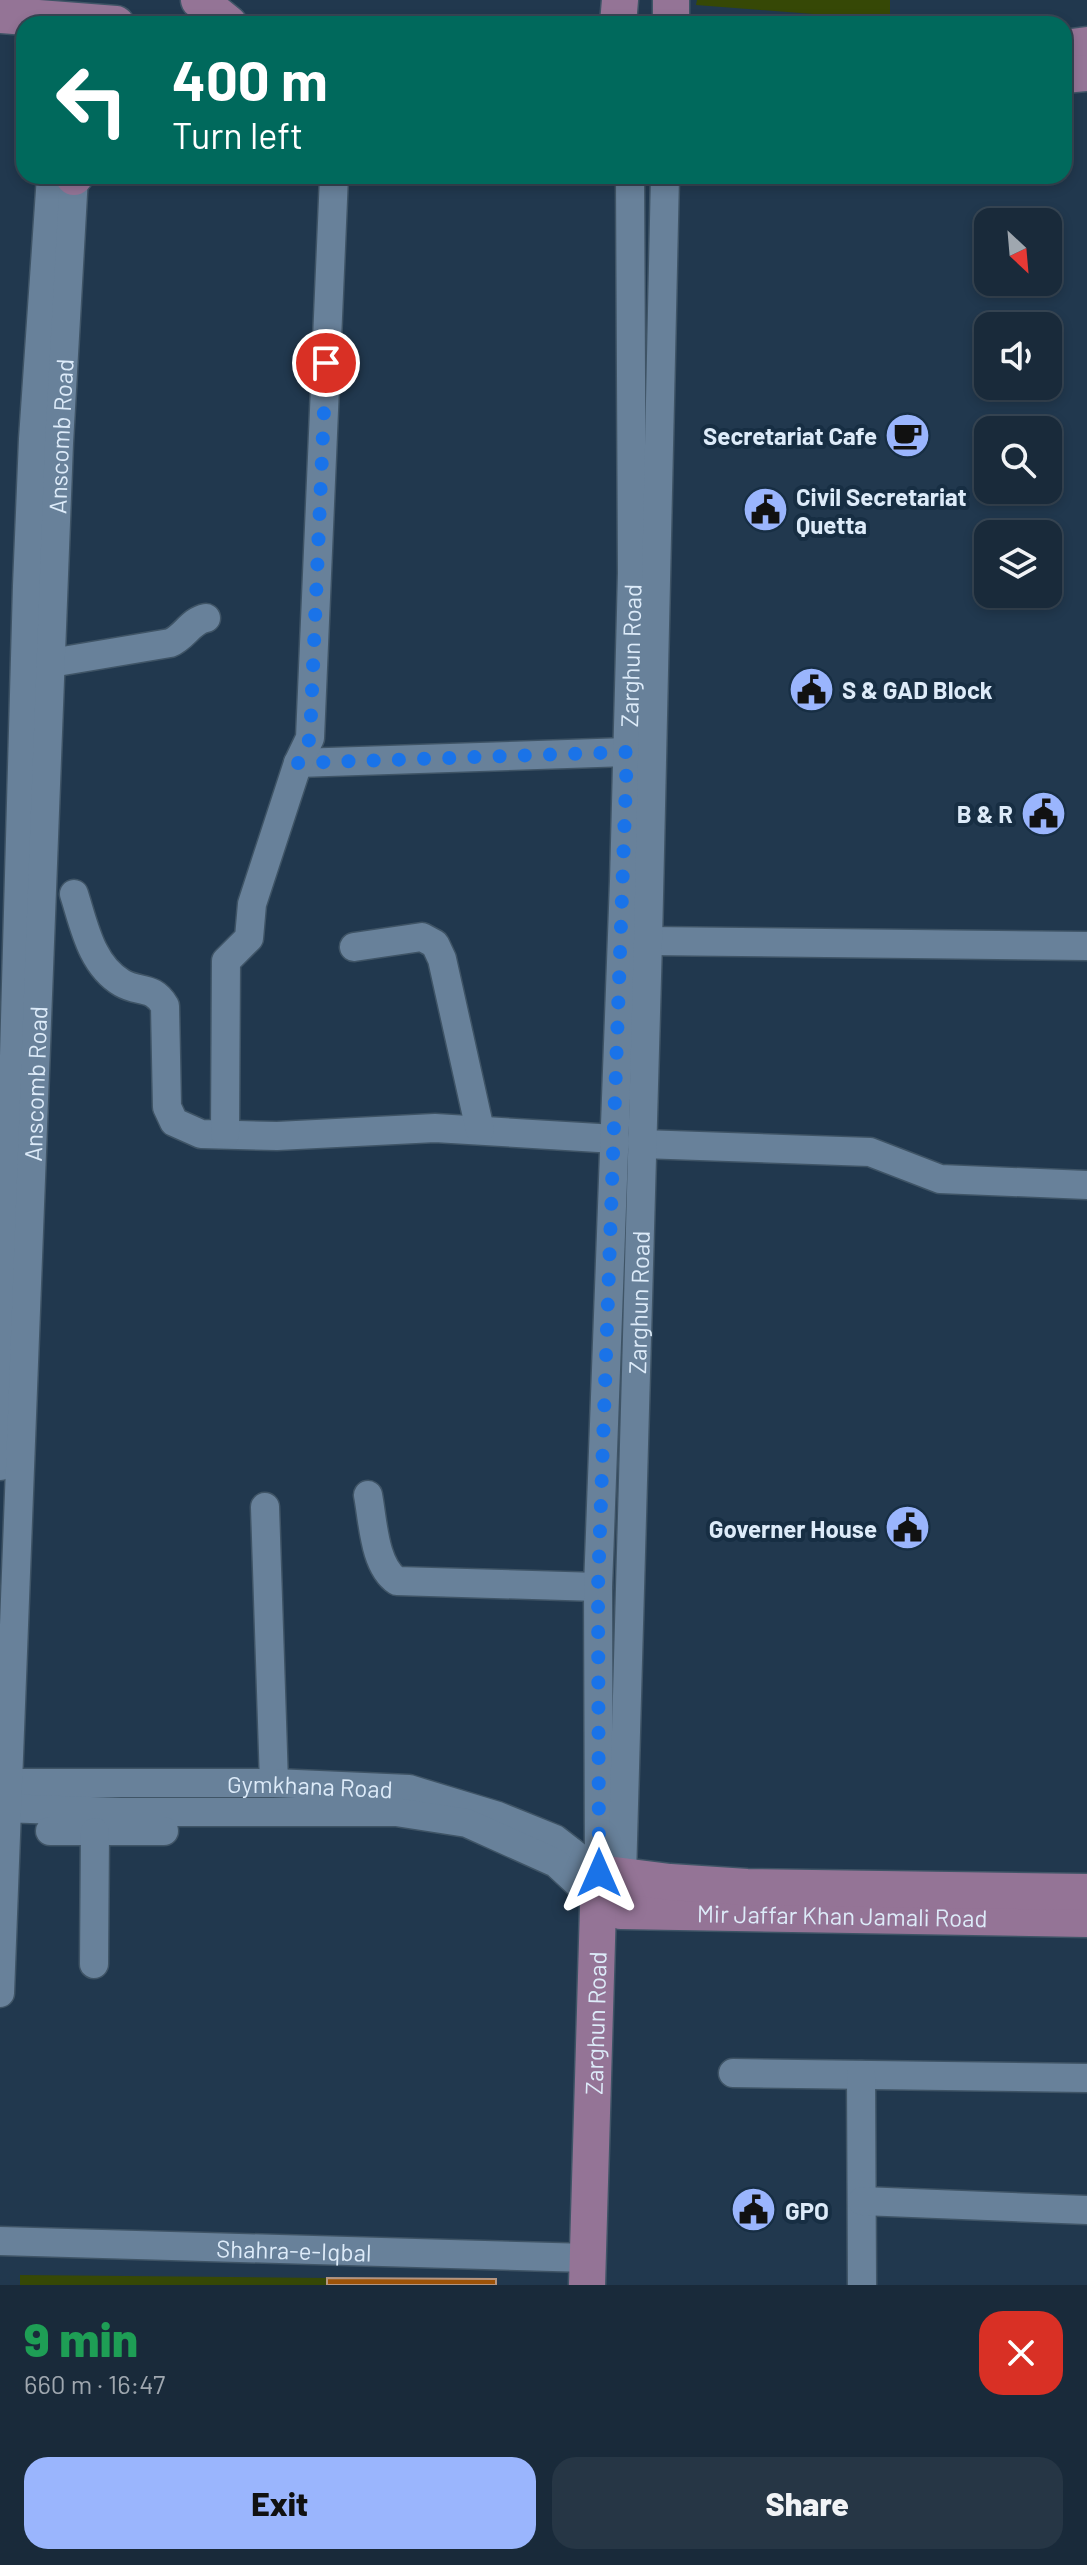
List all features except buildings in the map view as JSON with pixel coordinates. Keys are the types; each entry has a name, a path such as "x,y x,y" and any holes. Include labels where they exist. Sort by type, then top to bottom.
{"main road":[{"path":"199,0 219,16"},
{"path":"0,15 30,16"},
{"name":"Mir Jaffar Khan Jamali Road","path":"610,1891 747,1887 1087,1892"},
{"name":"Mir Jaffar Khan Jamali Road","path":"610,1891 1087,1919"},
{"name":"Zarghun Road","path":"595,2276 610,1891"}],"street":[{"path":"93,16 112,0"},
{"name":"Anscomb Road","path":"0,1993 27,586 33,439 50,184"},
{"name":"Anscomb Road","path":"0,1466 51,663 59,443 75,184"},
{"path":"225,1134 226,961 249,938 252,904 298,763 310,738 334,184"},
{"name":"Zarghun Road","path":"610,1891 629,1141 627,752 632,573 630,184"},
{"name":"Zarghun Road","path":"610,1891 598,1587 629,1141 648,941 665,184"},
{"path":"51,663 170,643 181,638 199,619 206,618"},
{"path":"298,763 627,752"},
{"path":"74,894 89,939 105,969 123,983 160,996 165,1006 167,1107 174,1122 201,1134 277,1136 435,1128 870,1152 940,1179 1087,1185"},
{"path":"354,947 422,937 435,944 442,959 480,1130"},
{"path":"648,941 1087,946"},
{"path":"368,1495 381,1564 388,1575 397,1581 598,1587"},
{"path":"265,1507 274,1783"},
{"name":"Gymkhana Road","path":"4,1796 274,1783 409,1789 498,1816 555,1839 610,1891"},
{"path":"4,1796 121,1812 396,1812 467,1823 610,1891"},
{"path":"50,1831 243,1830 252,1821 251,1812"},
{"path":"94,1964 95,1832"},
{"path":"733,2073 1087,2078"},
{"path":"861,2075 862,2285"},
{"path":"862,2201 1087,2210"},
{"name":"Shahra-e-Iqbal","path":"0,2241 595,2276"}],"green space":[{"path":"697,0 890,0 890,16 838,16 696,5"},
{"path":"20,2275 327,2278 327,2285 20,2285"}],"place":[{"name":"Secretariat Cafe","path":"908,435"},
{"name":"Civil Secretariat Quetta","path":"765,510"},
{"name":"S & GAD Block","path":"811,689"},
{"name":"B & R","path":"1044,813"},
{"name":"Governer House","path":"908,1528"},
{"name":"GPO","path":"754,2210"}],"route":[{"path":"326,363 310,738 298,763 627,752 598,1587 599,1873"}]}
